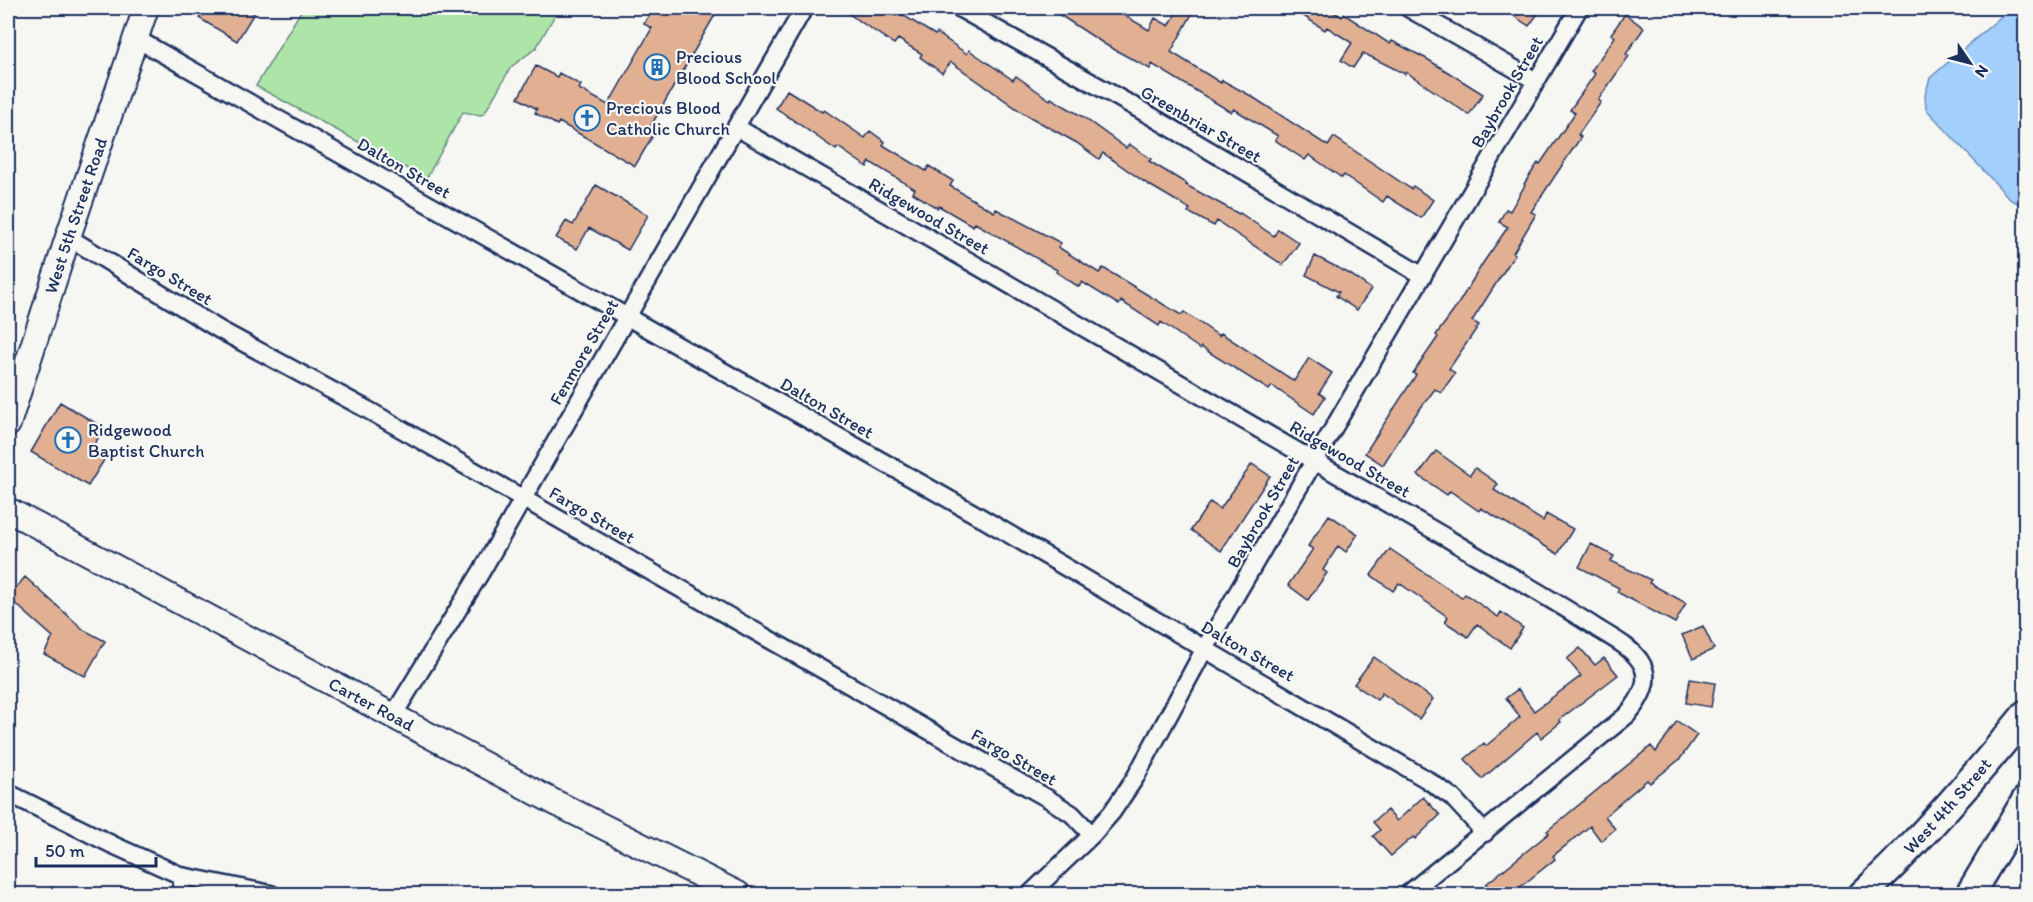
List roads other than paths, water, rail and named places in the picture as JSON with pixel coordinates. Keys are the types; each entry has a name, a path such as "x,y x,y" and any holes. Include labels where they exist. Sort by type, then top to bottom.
{"main road":[{"name":"West 5th Street Road","path":"8,424 68,237 146,8"},
{"name":"Carter Road","path":"8,510 394,714 554,802 738,894"},
{"name":"West 4th Street","path":"1863,894 1932,824 1987,762 2025,714"},
{"path":"1970,894 2025,800"}],"street":[{"name":"Fenmore Street","path":"394,714 481,572 804,8"},
{"name":"Greenbriar Street","path":"959,8 1151,116 1423,276"},
{"path":"1408,8 1536,81"},
{"name":"Baybrook Street","path":"1030,894 1092,835 1112,812 1135,778 1205,648 1579,8"},
{"name":"Dalton Street","path":"135,38 985,520 1205,648 1426,779 1452,797 1485,832"},
{"name":"Ridgewood Street","path":"736,127 1315,461 1568,610 1632,652 1641,662 1646,674 1644,688 1638,702 1627,716 1408,894"},
{"name":"Fargo Street","path":"68,237 220,330 368,410 1047,798 1072,814 1092,835"},
{"path":"8,792 113,845 182,876 271,894"},
{"path":"181,894 182,876"}],"water":[{"path":"2011,8 2025,8 2025,206 2011,200 1926,109 1925,95 1930,78"}],"place":[{"name":"Precious Blood School","path":"657,67"},
{"name":"Precious Blood Catholic Church","path":"587,118"},
{"name":"Ridgewood Baptist Church","path":"68,440"}]}
